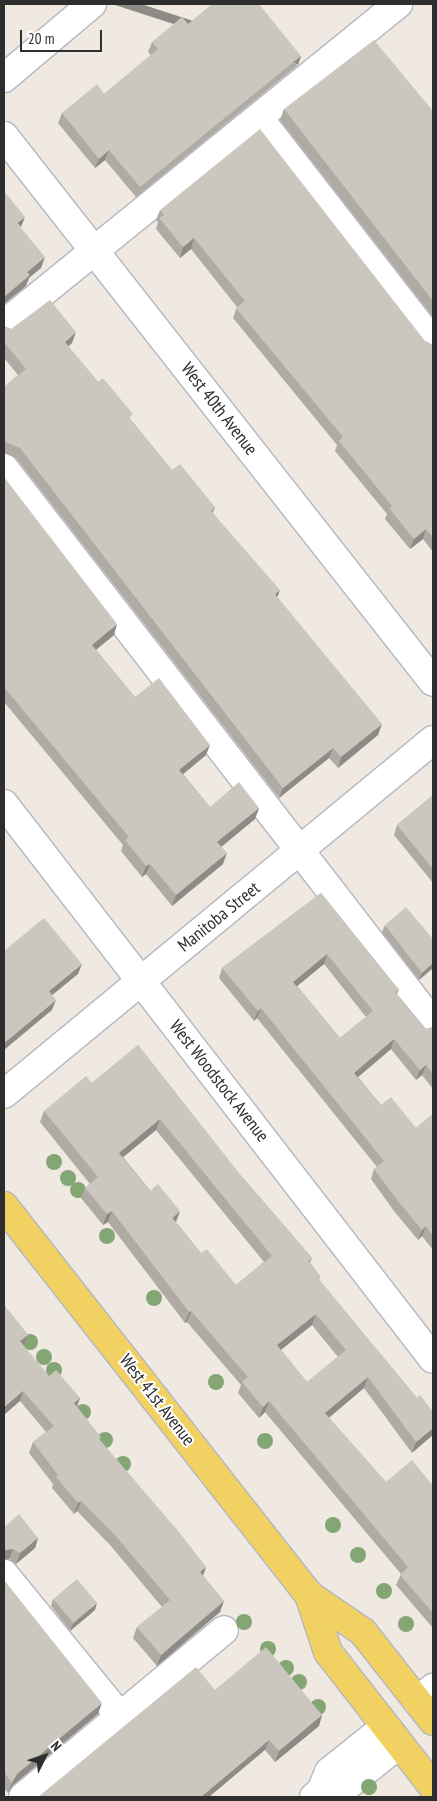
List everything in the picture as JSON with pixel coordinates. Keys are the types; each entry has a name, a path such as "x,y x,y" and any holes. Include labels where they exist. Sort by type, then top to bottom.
{"main road":[{"name":"West 41st Avenue","path":"4,1206 309,1595 363,1632 430,1708"},
{"name":"West 41st Avenue","path":"309,1595 328,1652 433,1787"}],"street":[{"path":"4,78 92,4"},
{"path":"4,324 398,4"},
{"path":"259,118 433,342"},
{"name":"West 40th Avenue","path":"4,136 433,682"},
{"path":"4,468 433,1023"},
{"name":"Manitoba Street","path":"4,1094 433,740"},
{"name":"West Woodstock Avenue","path":"4,804 433,1359"},
{"path":"4,1574 120,1716"},
{"path":"23,1797 224,1630"},
{"path":"318,1794 329,1772 392,1735"}],"building":[{"path":"212,4 259,4 301,56 140,187 109,150 99,159 62,113 97,84 104,94 158,49 152,42 182,17 188,24"},
{"path":"374,40 433,111 433,301 284,109"},
{"path":"260,129 425,341 433,345 433,537 426,529 414,539 389,508 392,506 339,441 343,437 236,308 245,301 194,238 183,247 159,218 164,215 160,210"},
{"path":"4,191 25,217 17,223 45,257 27,272 30,275 4,297"},
{"path":"50,300 76,332 65,342 98,382 103,378 133,414 129,418 172,470 180,464 215,507 211,511 280,590 275,594 382,724 341,757 333,748 283,788 20,448 6,442 4,443 4,387 26,369 4,342 4,326 11,329"},
{"path":"4,477 117,624 92,645 135,697 159,678 210,745 179,770 210,807 239,782 259,808 217,842 227,853 176,895 150,864 146,866 125,840 129,837 4,687"},
{"path":"433,795 433,869 397,825"},
{"path":"321,893 399,990 395,992 426,1029 433,1027 433,1074 426,1065 420,1070 394,1039 354,1073 381,1105 391,1097 416,1128 433,1114 433,1236 426,1226 422,1230 374,1169 384,1161 261,1008 258,1011 222,968","holes":["327,954 373,1011 340,1038 293,982"]},
{"path":"406,907 433,939 433,963 422,973 385,925"},
{"path":"44,918 82,964 49,991 56,1000 4,1043 4,951"},
{"path":"138,1045 237,1171 312,1258 308,1261 320,1276 318,1278 417,1398 420,1395 433,1412 433,1428 416,1442 368,1377 325,1413 386,1482 412,1460 433,1486 433,1613 400,1575 408,1567 269,1401 263,1407 242,1382 248,1377 191,1311 189,1312 112,1211 107,1214 85,1188 98,1177 44,1111 86,1076 92,1083","holes":["160,1119 272,1256 236,1285 207,1249 201,1253 172,1218 180,1211 158,1184 150,1191 119,1153","316,1314 346,1350 307,1382 277,1345"]},
{"path":"4,1305 28,1335 20,1341 49,1376 56,1370 80,1398 74,1403 101,1437 99,1439 179,1532 206,1567 200,1572 224,1601 161,1655 137,1627 170,1600 114,1534 81,1501 78,1503 56,1477 58,1475 33,1442 54,1426 23,1391 4,1407"},
{"path":"19,1514 38,1538 20,1553 13,1549 4,1550 4,1527"},
{"path":"77,1579 97,1603 73,1623 53,1599"},
{"path":"4,1580 102,1703 17,1774 12,1783 4,1772"},
{"path":"266,1647 322,1715 279,1751 269,1740 201,1797 38,1797 196,1667 215,1690"}]}
